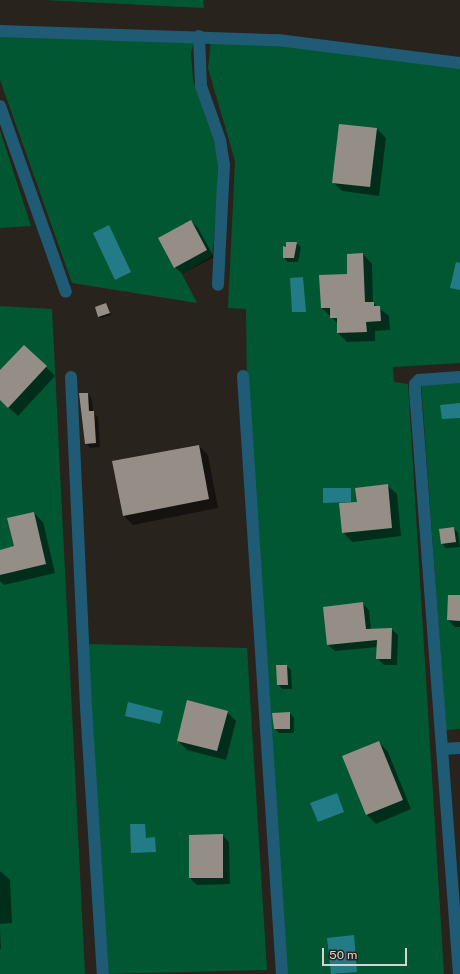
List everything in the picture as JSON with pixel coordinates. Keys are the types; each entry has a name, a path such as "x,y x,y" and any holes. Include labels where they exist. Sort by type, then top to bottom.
{"street":[{"path":"0,31 199,36 278,40 460,63"},
{"path":"199,36 201,86 220,140 224,165 218,285"},
{"path":"0,106 66,292"},
{"path":"243,376 282,974"},
{"path":"71,377 86,707 103,974"},
{"path":"459,974 415,390 416,381 419,380 460,377"},
{"path":"442,749 460,748"}],"green space":[{"path":"44,0 203,0 204,8"},
{"path":"0,34 194,41 191,53 193,80 218,153 217,207 212,256 182,274 197,303 72,283 0,80"},
{"path":"211,40 319,47 460,67 460,363 393,367 394,382 408,384 444,974 284,974 247,396 246,309 228,308 235,161 208,68"},
{"path":"0,130 31,226 0,228"},
{"path":"0,306 52,309 85,974 0,974"},
{"path":"460,380 460,729 446,730 421,382"},
{"path":"86,644 247,648 267,970 104,974"}],"water":[{"path":"109,225 131,272 115,280 93,233"},
{"path":"456,262 460,263 460,290 450,288"},
{"path":"303,277 306,312 292,312 290,278"},
{"path":"460,403 460,418 442,419 440,405"},
{"path":"323,488 351,488 351,502 323,503"},
{"path":"128,702 163,711 160,724 125,716"},
{"path":"337,793 344,812 318,822 310,803"},
{"path":"130,824 145,824 146,838 155,837 156,852 131,853"},
{"path":"354,935 357,972 331,974 327,938"}],"building":[{"path":"339,124 377,128 370,187 332,183"},
{"path":"191,220 207,250 174,268 158,238"},
{"path":"286,242 297,242 294,258 283,258 283,246 286,247"},
{"path":"363,253 365,302 374,302 374,306 380,306 381,321 366,322 367,332 337,333 337,318 330,318 330,308 321,308 319,275 347,274 347,254"},
{"path":"106,303 110,313 98,317 95,307"},
{"path":"24,345 47,366 8,408 0,400 0,370"},
{"path":"79,393 88,393 89,411 94,411 96,443 85,444"},
{"path":"199,445 209,499 123,516 112,461"},
{"path":"388,484 392,528 342,533 339,503 357,502 355,488"},
{"path":"34,512 46,564 0,575 0,550 14,546 7,518"},
{"path":"454,527 456,542 441,544 439,529"},
{"path":"448,595 460,595 460,621 447,620"},
{"path":"363,602 366,629 392,628 391,659 376,659 377,640 327,645 323,607"},
{"path":"276,665 287,665 288,685 277,685"},
{"path":"187,700 228,711 217,751 177,741"},
{"path":"290,712 290,729 274,729 272,713"},
{"path":"379,741 403,800 366,815 342,756"},
{"path":"223,834 223,878 189,878 189,835"}]}
